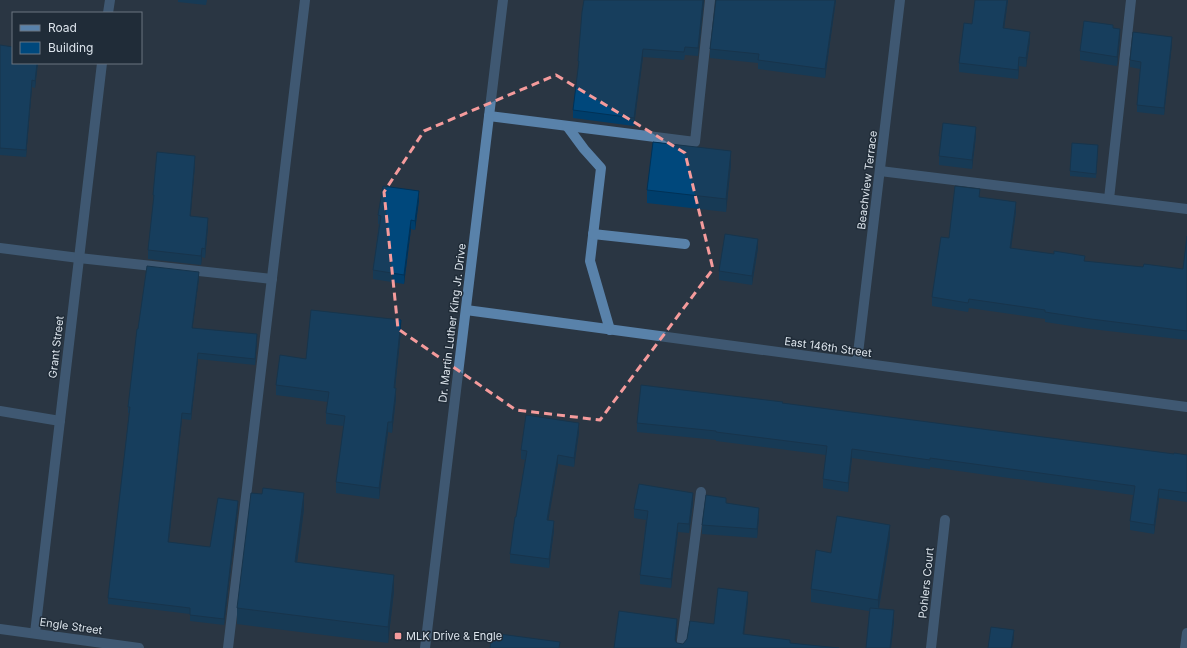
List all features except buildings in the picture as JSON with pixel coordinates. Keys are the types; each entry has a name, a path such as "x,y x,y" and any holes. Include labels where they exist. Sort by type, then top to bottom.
{"street":[{"path":"108,12 110,0"},
{"path":"228,648 305,0"},
{"name":"Dr. Martin Luther King Jr. Drive","path":"425,648 504,0"},
{"path":"489,116 695,142 710,0"},
{"name":"Beachview Terrace","path":"857,362 900,0"},
{"path":"1109,199 1131,0"},
{"name":"Grant Street","path":"35,633 102,64"},
{"path":"567,126 584,150 601,168 590,261 610,330"},
{"path":"880,171 1187,209"},
{"path":"593,234 685,244"},
{"path":"0,248 272,279"},
{"name":"East 146th Street","path":"466,310 1187,406"},
{"path":"0,411 60,421"},
{"path":"681,648 702,492"},
{"name":"Pohlers Court","path":"931,648 945,520"},
{"name":"Engle Street","path":"0,629 139,648"},
{"path":"1185,648 1187,633"}],"highlighted area":[{"path":"556,75 685,153 713,269 600,420 516,410 398,329 384,192 424,131"}],"place":[{"name":"MLK Drive & Engle","path":"398,636"}]}
